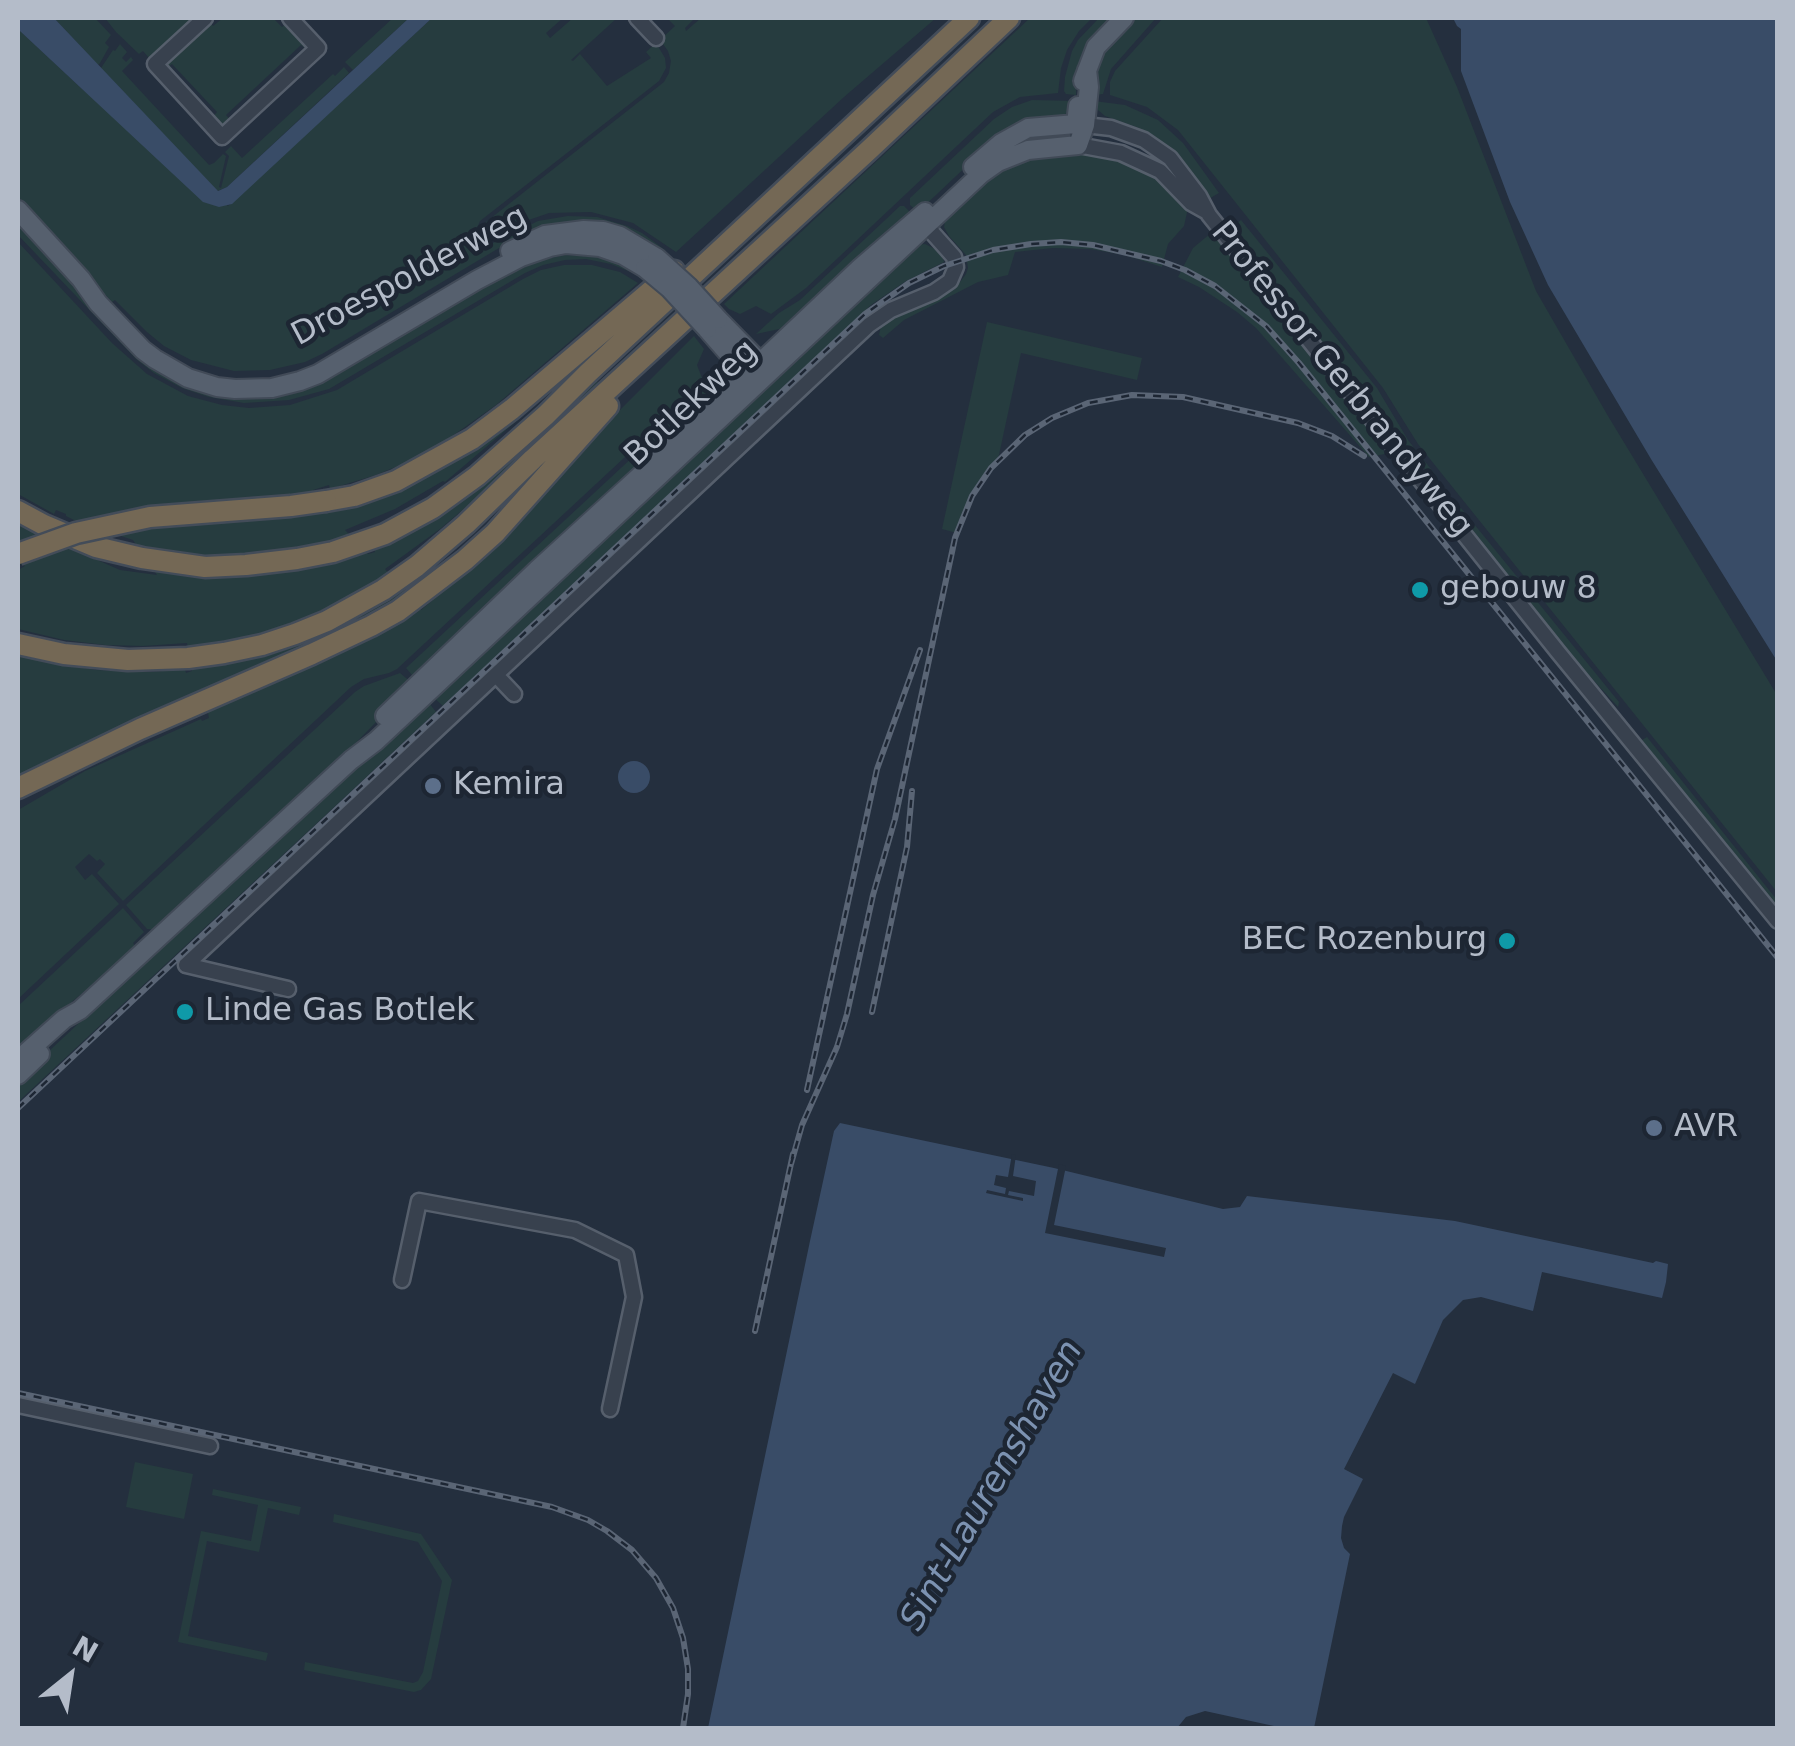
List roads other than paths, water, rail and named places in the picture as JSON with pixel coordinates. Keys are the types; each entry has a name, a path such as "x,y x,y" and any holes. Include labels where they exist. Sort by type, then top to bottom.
{"highway":[{"path":"18,511 96,547 205,567 297,560 385,534 433,508 478,476 969,18"},
{"path":"18,644 96,658 188,658 262,645 296,634 399,579 466,524 1009,18"},
{"path":"18,554 76,532 150,516 326,501 396,481 472,439 671,274 737,234"},
{"path":"18,788 371,626 415,599 495,533 664,340"},
{"path":"18,798 90,752"}],"main road":[{"path":"1078,145 1080,86 1096,47 1124,18"},
{"name":"Botlekweg","path":"922,221 1001,142 1028,128 1081,125"},
{"name":"Botlekweg","path":"18,1075 70,1026 80,1010 376,741 861,268 998,162 1045,147 1078,145"},
{"name":"Droespolderweg","path":"18,210 81,280 149,342 166,355 203,372 253,379 295,372 334,356 502,256 545,235 568,230 603,231 620,236 688,287 712,324 757,372"},
{"name":"Botlekweg","path":"18,1060 64,1018 80,1010"}],"street":[{"path":"205,18 155,64 222,137 318,48 290,18"},
{"path":"637,18 656,38"},
{"name":"Professor Gerbrandyweg","path":"1081,125 1110,128 1144,140 1170,158 1207,212 1778,921"},
{"name":"Professor Gerbrandyweg","path":"1078,145 1122,153 1160,171 1191,203 1207,212"},
{"path":"288,989 186,965 869,324 950,280 956,266 954,257 922,221"},
{"path":"496,676 514,694"},
{"path":"402,1280 419,1201 575,1230 626,1255 634,1297 610,1409"},
{"path":"18,1406 210,1446"}],"water":[{"path":"18,18 54,18 218,191 227,187 409,18 432,18 232,204 219,207 203,202 21,32"},
{"path":"1453,18 1777,18 1777,661 1548,285 1510,202 1461,71 1461,29"},
{"path":"634,761 645,766 650,777 645,788 634,793 623,788 618,777 623,766"},
{"name":"Sint-Laurenshaven","path":"840,1123 1223,1209 1240,1207 1247,1196 1455,1221 1668,1264 1666,1282 1662,1298 1542,1272 1533,1311 1481,1297 1463,1300 1443,1320 1415,1384 1393,1373 1344,1469 1363,1479 1342,1526 1341,1538 1350,1554 1314,1728 1283,1728 1205,1711 1186,1717 1177,1728 708,1728 834,1131"}],"railway":[{"path":"18,1108 865,314 909,283 944,266 993,250 1031,244 1093,245 1161,261 1215,286 1266,326 1778,958"},
{"path":"791,1164 802,1125 837,1047 847,1014 873,895 895,819 955,538 972,496 991,468 1025,435 1052,418 1088,403 1132,395 1183,397 1298,423 1332,436 1364,456"},
{"path":"807,1090 877,769 920,650"},
{"path":"872,1012 907,847 912,791"},
{"path":"755,1331 793,1154"},
{"path":"18,1393 552,1507 588,1520 632,1550 656,1578 673,1608 688,1669 683,1728"}],"place":[{"name":"gebouw 8","path":"1420,590"},
{"name":"Kemira","path":"433,786"},
{"name":"BEC Rozenburg","path":"1507,941"},
{"name":"Linde Gas Botlek","path":"185,1012"},
{"name":"AVR","path":"1654,1128"}]}
